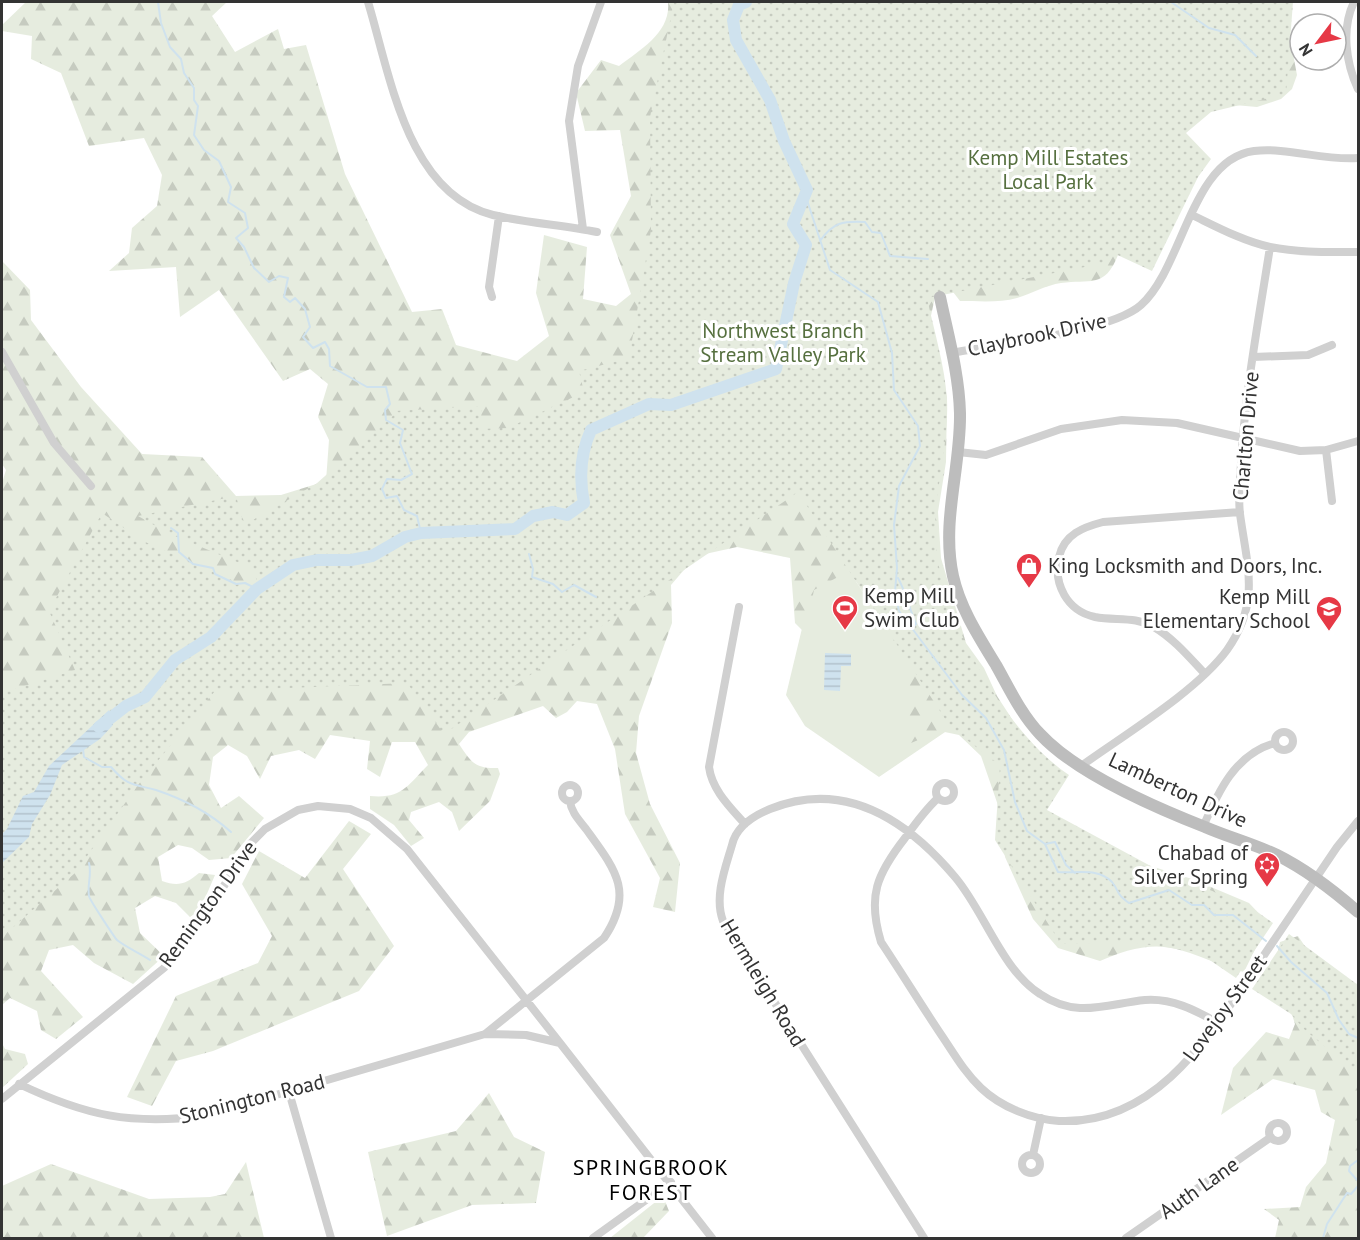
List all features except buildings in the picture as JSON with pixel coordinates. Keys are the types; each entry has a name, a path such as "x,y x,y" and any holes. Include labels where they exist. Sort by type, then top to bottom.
{"street":[{"path":"368,2 408,132 421,161 437,181 452,195 470,206 499,216 597,232"},
{"path":"583,229 570,144 571,105 578,66 601,2"},
{"path":"1354,2 1346,37 1349,60 1359,89"},
{"name":"Claybrook Drive","path":"952,353 1100,325 1125,316 1141,305 1154,290 1211,178 1233,159 1252,151 1359,158"},
{"path":"1192,215 1232,234 1270,246 1311,251 1359,252"},
{"path":"492,297 489,286 499,216"},
{"name":"Charlton Drive","path":"1081,766 1205,674 1228,649 1247,606 1249,563 1240,512 1243,438 1270,246"},
{"name":"Lamberton Drive","path":"940,297 952,353 960,414 949,526 952,574 958,594 977,634 1028,720 1057,749 1081,766 1137,798 1203,827 1275,854 1316,879 1359,912"},
{"path":"1253,357 1308,355 1332,345"},
{"path":"2,352 54,443 91,486"},
{"path":"958,452 986,455 1060,429 1122,420 1177,423 1300,451 1326,450 1359,441"},
{"path":"1326,450 1332,501"},
{"path":"1205,674 1175,642 1154,627 1126,618 1095,617 1075,608 1061,591 1058,579 1058,558 1069,538 1084,526 1103,522 1240,512"},
{"path":"739,607 709,767 710,776 720,796 745,824 783,804 825,798 868,807 908,833 936,855 957,879 1016,971 1039,994 1055,1002 1092,1010 1147,1000 1171,1002 1194,1009 1218,1023"},
{"path":"1203,827 1215,797 1230,773 1254,752 1275,743"},
{"name":"Lovejoy Street","path":"938,798 891,856 876,885 875,912 881,942 964,1071 982,1090 1006,1105 1041,1118 1076,1121 1107,1116 1142,1100 1191,1059 1359,821"},
{"name":"Stonington Road","path":"485,1034 604,938 615,920 620,904 617,875 575,814 570,801"},
{"name":"Remington Drive","path":"2,1099 164,968 203,919 251,843 265,829 298,810 318,806 350,809 384,826 407,849 560,1043"},
{"name":"Hermleigh Road","path":"745,824 732,842 721,889 719,903 723,921 924,1239"},
{"name":"Stonington Road","path":"19,1084 85,1111 152,1121 204,1116 485,1034 526,1035 560,1043"},
{"path":"560,1043 671,1182 712,1239"},
{"path":"289,1092 331,1239"},
{"path":"1033,1155 1041,1118"},
{"name":"Auth Lane","path":"1126,1239 1271,1137"},
{"path":"593,1239 671,1182"}],"green space":[{"path":"26,2 227,2 212,16 235,52 278,29 284,49 306,45 345,174 412,312 442,309 456,345 517,361 549,336 536,293 544,235 587,247 583,299 616,306 631,294 610,235 631,196 620,130 585,131 576,93 601,60 619,66 653,39 665,22 668,2 731,2 783,303 260,575 255,589 232,607 2,834 2,483 6,470 2,464 2,261 30,290 31,320 81,387 142,454 202,457 236,496 281,495 326,481 329,440 318,417 328,384 310,369 283,381 219,290 180,317 176,267 109,271 129,253 132,228 157,206 162,175 144,138 89,146 61,73 31,59 32,36 2,31 2,25"},
{"name":"Northwest Branch Stream Valley Park","path":"674,2 1293,2 1292,12 1288,12 1286,94 1211,112 1186,133 1211,159 1198,177 1152,271 1111,252 1105,263 927,298 942,361 947,400 946,433 935,531 938,562 960,631 998,699 1021,730 1045,755 1069,775 1047,810 1158,870 1246,904 1273,923 1236,978 1198,952 1130,942 1061,944 995,840 1000,765 951,728 798,492 444,734 407,683 215,691 138,785 75,873 2,937 2,693 75,670 49,611 102,513 143,541 259,592 254,569 170,534 138,516 236,496 244,525 316,484 395,414 395,411 482,406 480,429 508,428 584,392 579,371 629,358 651,230 650,117"},
{"name":"Northwest Branch Stream Valley Park","path":"769,2 1087,2 1287,22 1288,72 1296,72 1297,75 1292,89 1281,99 1257,107 1223,104 1042,177 1118,255 1108,273 1095,280 1055,284 1003,301 960,301 950,288 935,297 929,325 947,397 946,462 938,512 941,558 966,643 984,668 997,696 1040,762 1039,811 1138,862 1192,879 1249,903 1268,923 1244,972 1172,948 1135,949 1100,961 1058,948 1033,919 1005,857 1001,814 981,756 959,735 940,731 911,743 903,726 912,710 908,671 868,592 847,572 814,590 805,633 795,623 790,558 737,547 696,556 671,585 672,623 639,716 636,753 650,804 680,863 675,912 653,907 660,878 625,814 615,749 597,704 577,701 567,712 556,718 543,706 469,732 459,744 467,755 479,766 498,768 500,774 490,801 459,831 452,812 439,802 411,812 409,820 424,838 411,846 394,825 370,809 370,796 397,793 409,785 428,765 415,742 392,742 380,777 367,769 370,741 330,735 315,759 299,750 271,756 260,779 247,756 228,745 213,757 209,785 221,808 239,796 264,818 231,858 209,860 192,848 178,845 158,857 162,881 168,883 182,883 199,873 215,875 200,910 190,917 176,903 155,896 135,908 140,933 164,956 133,984 94,963 73,945 49,950 41,971 83,1017 56,1039 41,1030 37,1011 10,998 2,1005 2,863 156,696 564,535"},
{"name":"Kemp Mill Swim Club","path":"798,492 951,728 879,777 805,726 786,695 817,566"},
{"path":"349,821 371,834 343,869 394,946 359,991 213,1051 176,1061 152,1106 127,1097 176,996 258,963 272,936 242,884 259,851 305,878"},
{"path":"1289,934 1358,985 1358,1074 1305,1030 1291,1014 1252,989"},
{"path":"1298,936 1317,964 1344,990 1358,983 1358,1238 1275,1238 1279,1220 1264,1209 1300,1207 1306,1187 1326,1163 1335,1120 1321,1112 1315,1090 1273,1079 1221,1115 1233,1068 1266,1032 1289,1039 1295,1024 1289,1005 1272,979 1280,942"},
{"path":"2,1043 5,1049 25,1054 28,1064 2,1088"},
{"path":"489,1093 514,1137 545,1152 536,1203 472,1205 387,1236 368,1152 456,1131"},
{"path":"246,1162 264,1238 2,1238 2,1186 51,1164 149,1199 210,1197 225,1194"},
{"path":"663,1196 669,1211 643,1238 610,1238"}],"water":[{"path":"825,653 851,654 851,666 841,666 840,691 824,690"},
{"path":"109,710 113,725 100,739 62,765 50,795 32,824 29,837 2,863 2,834 7,829 23,796 34,792 49,766"}],"waterway":[{"path":"158,2 161,23 170,47 181,59 184,73 194,88 194,100 198,106 194,135 204,150 219,161 231,187 228,202 245,213 248,228 236,238 244,247 254,268 269,282 279,276 288,278 284,297 290,302 295,298 305,309 310,327 303,337 313,348 325,342 329,349 330,366 367,387 386,387 390,404 385,410 386,420 403,430 400,443 412,474 401,480 387,479 382,489 386,498 397,496 404,510 417,516 421,533"},
{"path":"99,727 126,706 145,697 175,660 211,637 257,589 293,565 317,560 351,560 372,556 405,537 421,533 515,529 533,516 553,512 567,515 584,503 581,484 582,466 591,430 649,404 671,405 776,369 794,283 806,245 793,224 807,190 784,141 770,100 736,40 733,20 739,5 746,2"},
{"path":"1171,2 1209,28 1235,35 1256,56"},
{"path":"805,194 830,270 878,302 892,353 894,390 918,426 920,446 899,486 894,525 897,568 895,592 899,611 962,695 986,718 1004,750 1015,802 1027,831 1045,844 1058,872 1100,874 1112,882 1120,895 1129,903 1169,890 1192,905 1204,905 1214,915 1233,915 1266,941"},
{"path":"820,241 834,226 865,222 872,232 881,233 890,256 928,259"},
{"path":"171,528 178,533 179,552 193,564 213,568 215,574 236,584 245,583 257,589"},
{"path":"529,554 533,569 532,577 553,584 562,592 574,585 596,597"},
{"path":"898,578 916,624 911,629"},
{"path":"83,749 84,757 102,767 111,767 127,781 186,802 231,832"},
{"path":"1045,844 1055,842 1066,865 1075,873"},
{"path":"89,863 89,896 97,911 117,940 150,960"},
{"path":"1277,946 1291,962 1327,993 1339,1020 1349,1034 1358,1038"},
{"path":"1358,1160 1350,1166 1349,1171 1358,1181"},
{"path":"1323,1238 1327,1224 1347,1193 1351,1194 1358,1186"}],"place":[{"name":"King Locksmith and Doors, Inc.","path":"1029,589"},
{"name":"Kemp Mill Swim Club","path":"845,631"},
{"name":"Kemp Mill Elementary School","path":"1329,632"},
{"name":"Chabad of Silver Spring","path":"1267,888"}],"district":[{"name":"SPRINGBROOK FOREST","path":"651,1180"}],"park label":[{"name":"Kemp Mill Estates Local Park","path":"1048,170"}]}
